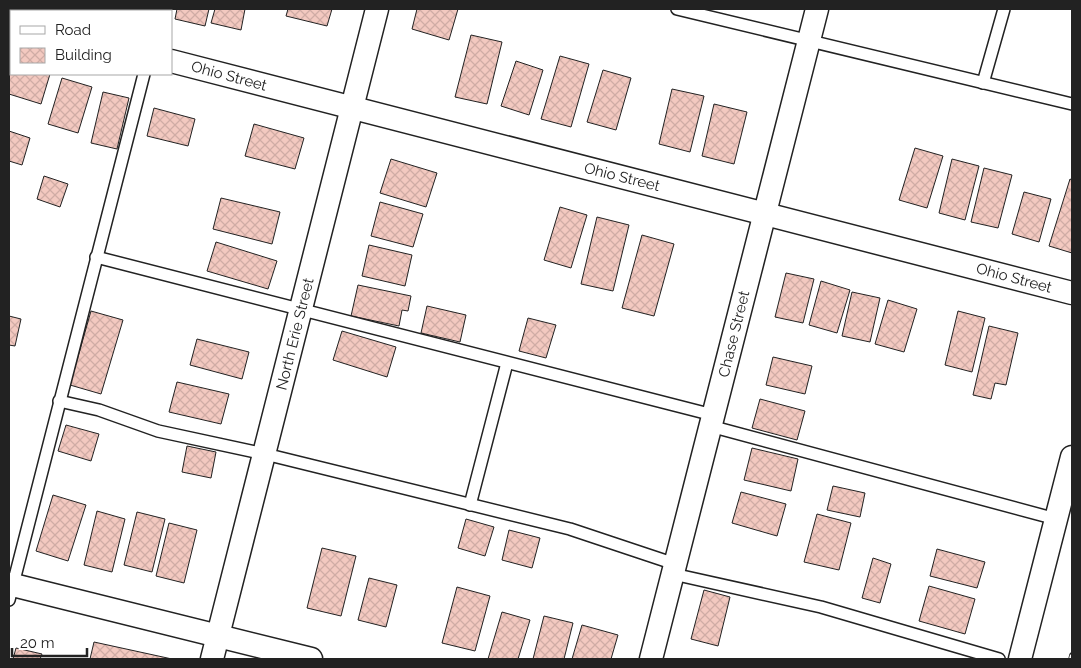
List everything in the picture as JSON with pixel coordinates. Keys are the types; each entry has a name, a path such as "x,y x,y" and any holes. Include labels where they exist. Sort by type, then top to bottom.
{"street":[{"name":"North Erie Street","path":"212,659 377,9"},
{"name":"Chase Street","path":"651,659 817,9"},
{"name":"Ohio Street","path":"172,61 1072,293"},
{"path":"1020,659 1072,457"},
{"path":"10,589 219,636 311,659"}],"lane":[{"path":"678,9 1072,104"},
{"path":"983,83 1004,9"},
{"path":"10,589 144,75"},
{"path":"96,257 507,362 1056,519"},
{"path":"470,505 507,362"},
{"path":"59,401 99,410 158,431 265,454 602,538 674,569 821,607 999,659"}],"building":[{"path":"126,9 152,9 152,10"},
{"path":"177,9 209,9 205,26 175,19"},
{"path":"215,9 245,9 241,30 211,23"},
{"path":"288,9 332,9 327,26 286,16"},
{"path":"417,9 458,9 449,40 412,29"},
{"path":"471,35 502,42 487,104 455,97"},
{"path":"560,56 589,64 571,127 541,119"},
{"path":"9,60 10,75 50,75 41,104 9,94"},
{"path":"516,61 543,70 529,115 501,106"},
{"path":"603,70 631,78 616,130 587,122"},
{"path":"62,78 92,87 78,133 48,124"},
{"path":"672,89 704,96 690,152 659,144"},
{"path":"103,92 129,98 117,149 91,143"},
{"path":"714,104 747,112 734,164 702,156"},
{"path":"154,108 195,119 188,146 147,136"},
{"path":"254,124 304,138 295,169 245,156"},
{"path":"9,131 30,138 22,165 9,161"},
{"path":"915,148 943,156 927,208 899,200"},
{"path":"391,159 437,173 426,207 380,193"},
{"path":"952,159 979,166 965,220 939,213"},
{"path":"984,168 1012,175 998,228 971,222"},
{"path":"44,176 68,184 60,207 37,199"},
{"path":"1070,179 1072,180 1072,253 1049,246"},
{"path":"1024,192 1051,199 1039,242 1012,234"},
{"path":"221,198 280,212 272,244 213,229"},
{"path":"380,202 423,214 413,247 371,236"},
{"path":"560,207 587,215 571,268 544,260"},
{"path":"597,217 629,225 613,291 581,284"},
{"path":"642,235 674,244 654,316 622,308"},
{"path":"216,242 277,261 268,289 207,271"},
{"path":"369,245 412,255 405,286 362,276"},
{"path":"786,273 814,279 803,323 775,317"},
{"path":"821,281 850,290 837,333 809,325"},
{"path":"358,285 411,296 408,311 402,310 399,326 351,316"},
{"path":"852,292 880,298 870,342 842,336"},
{"path":"888,300 917,309 904,352 875,344"},
{"path":"427,306 466,315 460,342 421,333"},
{"path":"91,311 123,320 101,394 70,385"},
{"path":"958,311 985,318 972,372 945,365"},
{"path":"9,316 21,319 15,346 9,345"},
{"path":"528,318 556,325 546,358 519,351"},
{"path":"989,326 1018,333 1006,385 995,383 991,399 973,395"},
{"path":"342,331 396,347 387,377 333,360"},
{"path":"197,339 249,352 242,379 190,365"},
{"path":"773,357 812,366 805,394 766,385"},
{"path":"177,382 229,394 221,424 169,412"},
{"path":"760,399 805,411 797,440 752,428"},
{"path":"66,425 99,434 91,461 58,451"},
{"path":"187,446 216,452 211,478 182,472"},
{"path":"752,448 798,459 791,491 744,480"},
{"path":"833,486 865,493 860,517 827,510"},
{"path":"741,492 786,504 777,536 732,523"},
{"path":"53,495 86,505 68,561 36,551"},
{"path":"97,511 125,519 112,572 84,565"},
{"path":"137,512 165,519 152,572 124,565"},
{"path":"817,514 851,523 839,570 804,562"},
{"path":"466,519 494,527 485,556 458,548"},
{"path":"169,523 197,530 184,583 156,576"},
{"path":"509,530 540,538 532,568 502,560"},
{"path":"322,548 356,556 341,616 307,608"},
{"path":"937,549 985,562 977,588 930,576"},
{"path":"873,558 891,564 880,603 862,598"},
{"path":"369,578 397,585 386,627 358,620"},
{"path":"929,586 975,599 965,634 919,621"},
{"path":"457,587 490,596 475,651 442,643"},
{"path":"704,590 730,597 718,646 691,639"},
{"path":"502,612 530,620 518,659 488,659"},
{"path":"544,616 573,623 564,659 533,659"},
{"path":"582,625 618,635 611,659 572,659"},
{"path":"94,642 172,659 90,659"},
{"path":"16,648 42,654 40,659 13,659"}],"railway":[{"path":"1071,659 1072,655"}]}
